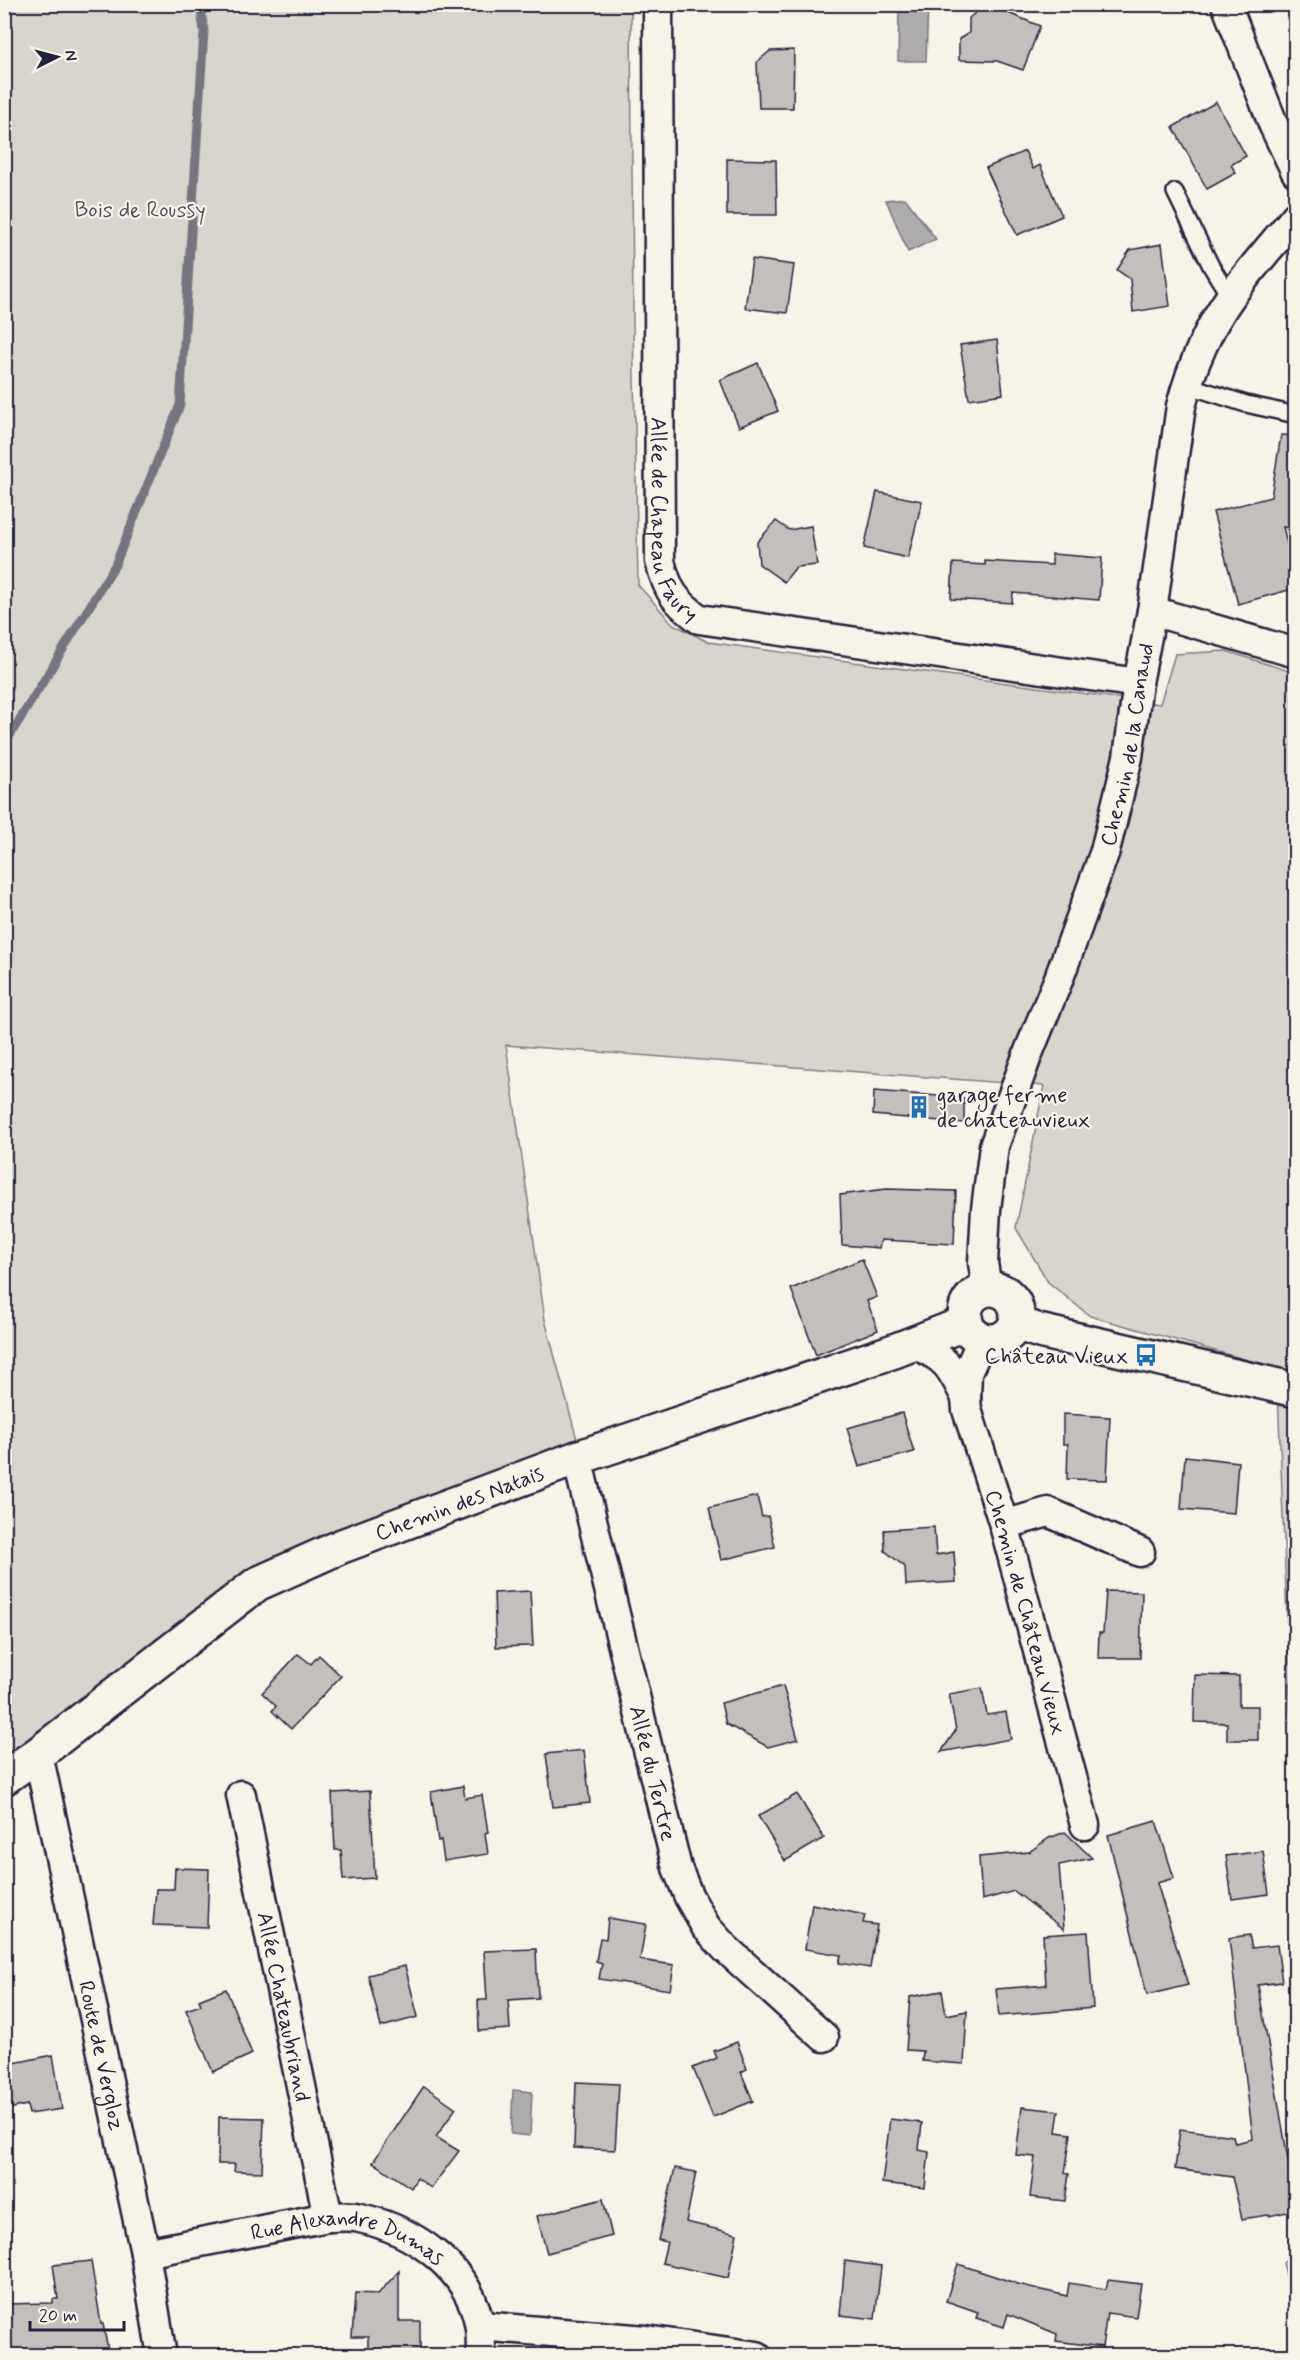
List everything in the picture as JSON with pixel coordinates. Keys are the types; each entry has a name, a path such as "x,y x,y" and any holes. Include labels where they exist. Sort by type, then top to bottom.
{"street":[{"name":"Allée de Chapeau Faury","path":"658,4 660,561 666,586 681,605 699,619 1138,683"},
{"path":"1226,4 1274,126 1296,172"},
{"name":"Chemin de la Canaud","path":"987,1288 983,1263 984,1241 994,1146 1105,851 1128,757 1138,683 1152,612 1181,406 1187,385 1211,330 1230,297 1296,216"},
{"path":"1152,612 1296,653"},
{"path":"987,1288 1000,1290 1011,1298 1017,1309 1017,1323 1012,1332 1003,1339 993,1342 974,1332 965,1308 973,1295 987,1288"},
{"path":"1017,1323 1039,1331 1296,1390"},
{"name":"Chemin des Natais","path":"4,1778 257,1584 342,1546 577,1458 913,1344 974,1332"},
{"name":"Chemin de Château Vieux","path":"974,1332 967,1373 967,1410 1004,1525 1085,1826"},
{"name":"Chemin de Château Vieux","path":"913,1344 934,1353 953,1370 966,1398"},
{"name":"Allée du Tertre","path":"577,1458 677,1868 689,1897 706,1927 725,1948 824,2037"},
{"path":"1004,1525 1048,1512 1140,1552"},
{"name":"Route de Vergloz","path":"38,1754 145,2253 162,2355"},
{"name":"Allée Chateaubriand","path":"241,1795 328,2217"},
{"name":"Rue Alexandre Dumas","path":"145,2253 328,2217 358,2217 392,2228 429,2247 456,2275 471,2300 480,2326 481,2355"},
{"path":"480,2326 646,2340 757,2355"}],"lane":[{"path":"1175,192 1211,266 1230,297"},
{"path":"1187,385 1246,404 1296,415"}],"green space":[{"name":"Bois de Roussy","path":"5,5 631,5 633,323 638,585 673,624 708,642 1160,704 1175,654 1226,651 1295,673 1295,1819 1277,1368 1090,1316 1048,1282 1016,1228 1044,1086 506,1045 545,1320 579,1447 400,1509 276,1556 222,1589 44,1733 5,1759"},
{"path":"1295,2254 1295,2311 1283,2263"}],"shaded area":[{"path":"899,5 928,5 926,61 898,61"},
{"path":"905,198 936,239 908,252 886,200"},
{"path":"513,2090 532,2092 530,2136 511,2134"}],"building":[{"path":"986,4 1040,26 1023,70 997,61 959,60 959,39 969,33 969,18"},
{"path":"794,50 793,108 759,108 757,62 770,51"},
{"path":"1216,102 1246,156 1231,165 1236,173 1207,189 1173,127"},
{"path":"1025,151 1033,169 1040,165 1062,216 1017,235 986,168"},
{"path":"727,159 776,160 777,215 727,215"},
{"path":"1162,244 1170,306 1133,312 1130,279 1117,270 1130,250"},
{"path":"752,259 794,265 787,313 745,308"},
{"path":"997,340 1003,394 969,399 960,345"},
{"path":"758,363 778,411 739,427 720,380"},
{"path":"1281,435 1296,436 1296,529 1283,527 1296,579 1296,588 1238,604 1213,512 1271,497"},
{"path":"877,492 922,501 908,558 864,548"},
{"path":"776,521 789,530 811,526 817,565 796,567 784,582 759,564 757,542"},
{"path":"1052,554 1102,558 1099,600 1013,593 1012,603 951,599 953,563 985,565 985,561 1052,565"},
{"name":"garage ferme de chateauvieux","path":"874,1091 964,1098 964,1123 873,1115"},
{"path":"886,1189 956,1191 954,1244 881,1240 879,1248 842,1245 840,1195"},
{"path":"862,1259 877,1297 867,1301 878,1330 816,1355 791,1289"},
{"path":"902,1413 914,1452 859,1467 847,1428"},
{"path":"1063,1414 1110,1417 1107,1480 1067,1479 1068,1444 1063,1444"},
{"path":"1185,1456 1238,1462 1234,1513 1181,1509"},
{"path":"757,1496 762,1517 768,1516 775,1547 721,1560 709,1508"},
{"path":"934,1527 936,1555 954,1552 956,1582 906,1585 905,1567 885,1551 884,1530"},
{"path":"530,1591 533,1646 496,1647 494,1593"},
{"path":"1106,1591 1142,1592 1140,1658 1098,1658 1099,1633 1103,1633"},
{"path":"298,1654 311,1664 319,1655 341,1676 291,1729 272,1711 276,1706 262,1693"},
{"path":"1195,1675 1239,1676 1239,1706 1258,1706 1258,1740 1227,1740 1227,1723 1194,1722"},
{"path":"783,1686 798,1739 768,1747 726,1724 721,1703"},
{"path":"982,1688 987,1715 1006,1712 1011,1739 941,1752 956,1730 949,1694"},
{"path":"584,1750 590,1803 553,1807 546,1754"},
{"path":"463,1786 465,1798 482,1795 488,1832 485,1833 488,1854 444,1861 441,1840 438,1841 431,1792"},
{"path":"370,1791 375,1878 343,1880 341,1850 335,1850 332,1793"},
{"path":"797,1794 824,1838 785,1861 758,1816"},
{"path":"1156,1821 1174,1878 1157,1883 1188,1985 1147,1995 1108,1835"},
{"path":"1065,1832 1092,1858 1059,1865 1064,1929 1014,1891 982,1900 979,1857 1029,1852 1049,1838"},
{"path":"1263,1851 1269,1894 1232,1899 1226,1856"},
{"path":"175,1868 209,1869 207,1927 153,1925 156,1889 174,1889"},
{"path":"812,1904 865,1915 863,1923 877,1925 870,1968 839,1963 841,1955 805,1949"},
{"path":"608,1918 646,1924 640,1960 674,1965 670,1990 599,1979 602,1963 596,1961 600,1938 606,1939"},
{"path":"1088,1932 1093,2008 999,2016 996,1989 1046,1985 1043,1935"},
{"path":"1249,1935 1252,1948 1277,1945 1282,1982 1258,1985 1291,2177 1296,2176 1296,2210 1242,2219 1232,2177 1175,2169 1180,2129 1233,2136 1235,2143 1253,2139 1229,1938"},
{"path":"536,1949 538,1998 508,2000 510,2029 479,2031 478,2000 487,2000 484,1951"},
{"path":"405,1966 418,2017 381,2027 368,1975"},
{"path":"226,1989 252,2054 213,2072 186,2010 201,2005 199,2000"},
{"path":"942,1991 946,2015 967,2011 964,2064 922,2061 923,2051 906,2050 910,1997"},
{"path":"737,2042 747,2069 741,2072 753,2101 713,2117 693,2068 717,2058 714,2051"},
{"path":"53,2055 62,2109 29,2114 27,2105 8,2109 4,2091 4,2065"},
{"path":"576,2082 619,2084 615,2150 574,2148"},
{"path":"424,2086 456,2108 436,2137 459,2151 431,2188 417,2178 411,2188 373,2162"},
{"path":"1022,2107 1059,2111 1056,2132 1071,2134 1065,2173 1069,2174 1065,2201 1030,2197 1035,2157 1016,2155"},
{"path":"219,2117 264,2118 262,2172 234,2171 235,2164 218,2164"},
{"path":"890,2119 922,2123 919,2150 929,2152 925,2188 882,2183"},
{"path":"675,2168 696,2172 686,2222 737,2234 728,2278 662,2263 667,2242 658,2240"},
{"path":"603,2199 612,2236 547,2253 537,2216"},
{"path":"91,2261 101,2324 103,2324 109,2355 4,2355 4,2304 53,2303 53,2299 58,2299 53,2265"},
{"path":"845,2261 881,2266 875,2319 840,2315"},
{"path":"958,2264 1018,2284 1067,2296 1069,2283 1106,2289 1108,2280 1141,2284 1136,2317 1107,2313 1102,2347 1056,2341 1057,2334 1008,2314 1004,2327 976,2318 978,2312 946,2301"},
{"path":"399,2271 399,2321 420,2321 420,2354 383,2354 383,2351 368,2351 368,2337 352,2337 355,2293 378,2294"}],"waterway":[{"path":"4,745 115,565 180,405 204,31 200,4"}],"place":[{"name":"garage ferme de chateauvieux","path":"919,1107"},
{"name":"Château Vieux","path":"1146,1355"}]}
